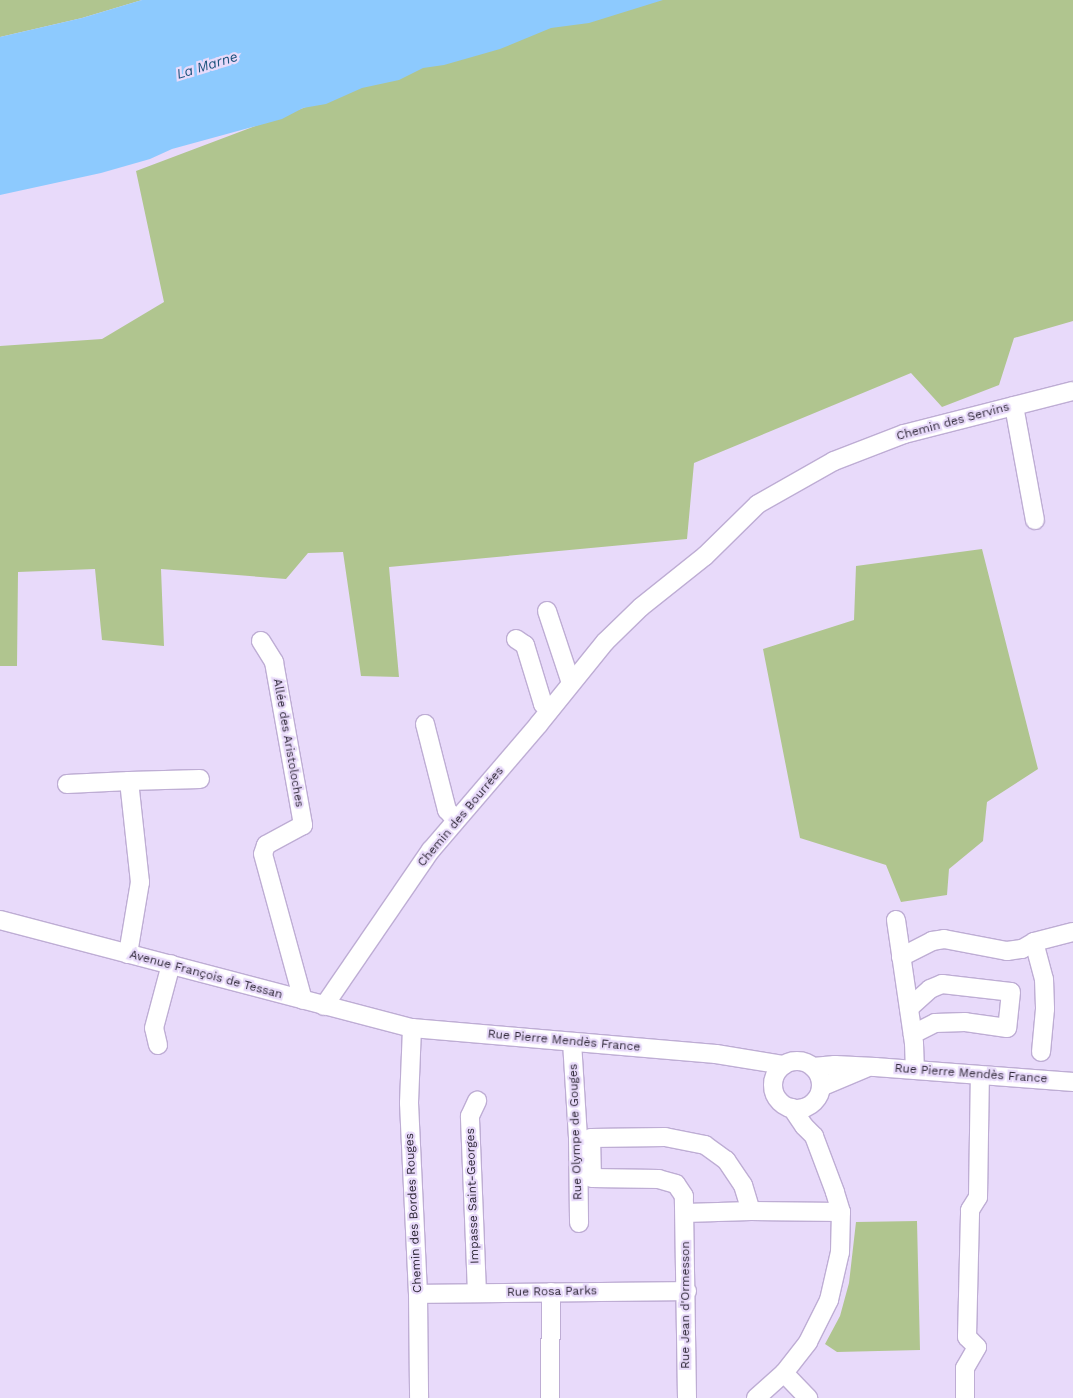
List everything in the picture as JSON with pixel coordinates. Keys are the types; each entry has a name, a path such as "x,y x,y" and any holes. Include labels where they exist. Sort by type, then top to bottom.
{"street":[{"name":"Chemin des Servins","path":"758,504 834,461 904,434 1073,391"},
{"path":"1014,406 1035,520"},
{"name":"Chemin des Bourrées","path":"324,1006 430,850 605,642 640,607 705,556 758,504"},
{"path":"547,611 571,683"},
{"path":"516,639 525,645 543,704 550,709"},
{"name":"Allée des Aristoloches","path":"261,641 274,662 304,825 266,845 263,854 303,1000"},
{"path":"425,724 447,810 456,820"},
{"path":"67,784 200,779"},
{"path":"128,954 140,882 129,781"},
{"name":"Avenue François de Tessan","path":"0,920 412,1028"},
{"path":"896,920 913,1034 915,1070"},
{"path":"902,957 932,941 944,939 1007,951 1022,949 1034,942 1073,932"},
{"path":"1034,942 1044,978 1044,1009 1040,1052"},
{"path":"158,1045 154,1028 171,964"},
{"path":"909,1008 930,988 942,984 1011,992 1008,1028 965,1022 935,1023 913,1034"},
{"name":"Rue Pierre Mendès France","path":"412,1028 716,1054 784,1065"},
{"name":"Chemin des Bordes Rouges","path":"412,1028 409,1103 418,1294 419,1398"},
{"name":"Rue Olympe de Gouges","path":"572,1042 578,1137 579,1223"},
{"name":"Rue Pierre Mendès France","path":"716,1054 756,1073 774,1087"},
{"path":"814,1136 821,1080 813,1067 799,1061 784,1065 776,1075 774,1087 781,1103 792,1108 806,1108 819,1094"},
{"name":"Rue Pierre Mendès France","path":"813,1067 835,1065 1073,1082"},
{"name":"Rue Pierre Mendès France","path":"819,1094 868,1067"},
{"path":"964,1398 965,1368 977,1347 967,1337 970,1210 978,1196 980,1076"},
{"name":"Impasse Saint-Georges","path":"477,1101 470,1116 477,1293"},
{"path":"756,1398 784,1373 808,1342 829,1300 840,1252 841,1212 814,1136 804,1126 792,1108"},
{"name":"Rue Olympe de Gouges","path":"676,1184 659,1179 592,1178 591,1138 665,1137 705,1145 726,1160 743,1185 751,1211"},
{"name":"Rue Jean d'Ormesson","path":"676,1184 684,1196 685,1213 687,1398"},
{"path":"685,1213 751,1211 841,1212"},
{"name":"Rue Rosa Parks","path":"418,1294 686,1291"},
{"path":"550,1398 551,1292"},
{"path":"784,1373 808,1398"}],"green space":[{"path":"0,0 142,0 82,18 0,37"},
{"path":"637,0 1073,0 1073,321 1014,338 999,385 942,407 911,373 694,463 687,539 389,567 399,677 361,676 343,552 308,553 286,579 161,569 164,646 102,640 95,569 18,572 17,666 0,666 0,346 102,339 164,302 136,171 396,73"},
{"path":"982,549 1038,769 987,802 983,841 949,869 947,895 901,902 886,865 800,838 763,649 854,620 856,566"},
{"path":"917,1221 920,1350 837,1352 825,1344 840,1316 849,1283 856,1222"}],"water":[{"name":"La Marne","path":"142,0 663,0 589,23 551,28 500,49 444,65 423,68 399,80 362,88 326,104 303,108 282,119 172,149 150,159 101,173 0,195 0,37 82,18"}]}
